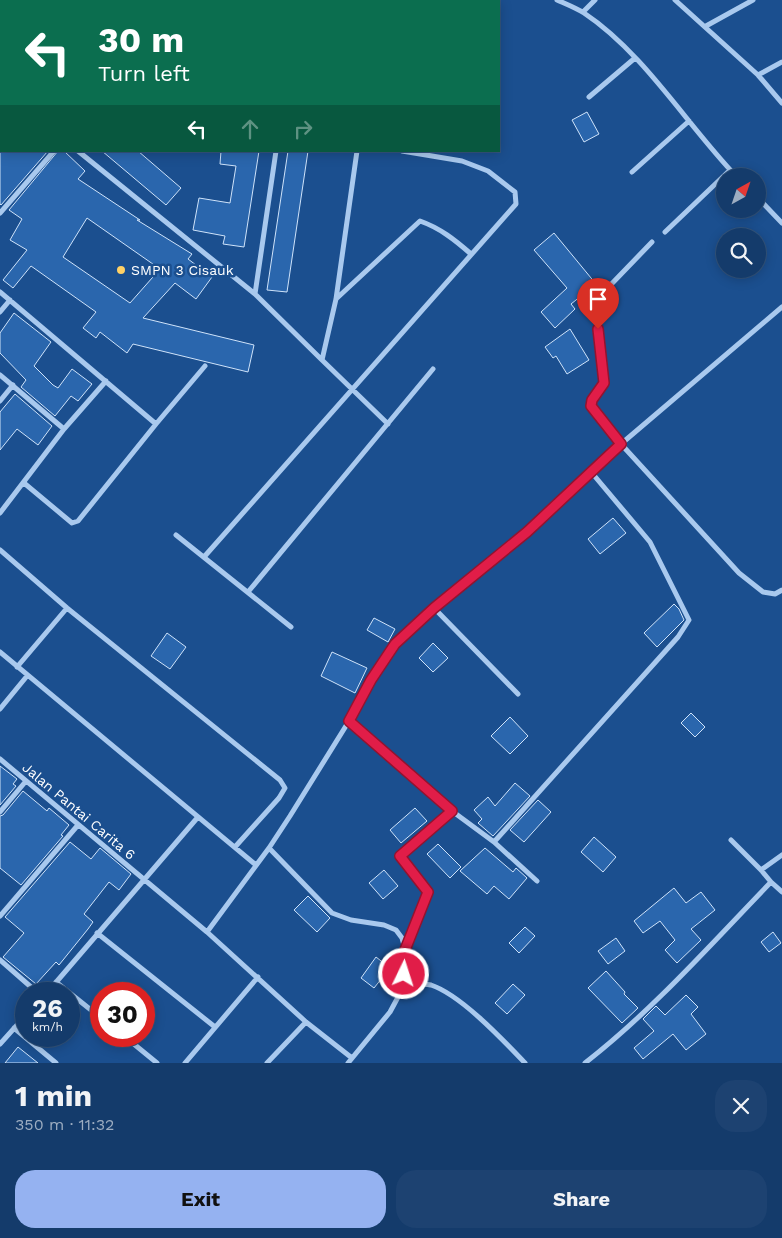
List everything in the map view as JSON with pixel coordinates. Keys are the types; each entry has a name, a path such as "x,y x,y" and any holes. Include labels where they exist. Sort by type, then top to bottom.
{"street":[{"path":"557,0 583,12 615,38 635,58 728,168"},
{"path":"583,12 595,0"},
{"path":"676,0 758,75 782,103"},
{"path":"706,26 753,0"},
{"path":"589,97 635,58"},
{"path":"758,75 782,62"},
{"path":"632,172 689,121"},
{"path":"0,213 53,152"},
{"path":"79,152 255,294 388,424"},
{"path":"255,294 276,152"},
{"path":"322,360 336,300 357,152"},
{"path":"204,557 516,204 515,192 488,171 462,161 408,152"},
{"path":"665,232 716,183"},
{"path":"766,206 782,223"},
{"path":"336,300 420,221 441,231 471,254"},
{"path":"652,242 598,298 596,305 604,383 592,400 591,406 621,444 739,572 762,592 774,594 782,590"},
{"path":"0,292 156,424"},
{"path":"0,312 10,300"},
{"path":"207,932 269,848 349,721 371,680 395,644 434,608 527,532 621,444 782,307"},
{"path":"24,483 72,523 78,522 205,366"},
{"path":"248,592 433,369"},
{"path":"0,375 64,429"},
{"path":"0,513 64,429 106,381"},
{"path":"0,401 12,386"},
{"path":"494,842 678,637 689,620 650,542 592,473"},
{"path":"176,535 291,628"},
{"path":"0,550 68,608 280,780 285,788 279,798 235,847"},
{"path":"17,667 68,608"},
{"path":"434,608 518,694"},
{"path":"0,652 256,865"},
{"path":"0,709 27,676"},
{"path":"349,721 452,811 494,842 537,881"},
{"name":"Jalan Pantai Carita 6","path":"0,759 207,932 350,1061"},
{"path":"0,812 26,780"},
{"path":"405,950 428,892 400,856 452,811"},
{"path":"56,982 198,817"},
{"path":"0,916 78,825"},
{"path":"731,840 782,892"},
{"path":"269,848 332,913 351,920 384,925 396,930 402,938 405,950 404,986 390,1012 350,1061"},
{"path":"761,870 782,855"},
{"path":"585,1063 614,1041 676,981 771,882"},
{"path":"98,932 215,1028"},
{"path":"0,960 25,982"},
{"path":"185,1063 258,977"},
{"path":"404,986 429,985 450,994 499,1036 525,1063"},
{"path":"80,1001 90,1009"},
{"path":"268,1063 306,1022"},
{"path":"0,1044 14,1028 56,1063"},
{"path":"137,1047 157,1063"}],"building":[{"path":"587,112 599,134 584,142 572,120"},
{"path":"0,152 47,152 1,205"},
{"path":"57,152 65,152 85,171 78,179 140,220 137,220 192,254 188,259 212,277 196,299 175,283 143,318 254,345 248,372 133,344 127,353 100,332 96,338 83,328 96,312 31,266 13,288 3,280 27,250 10,240 22,219 9,210","holes":["87,218 160,269 130,303 63,257"]},
{"path":"103,152 139,152 181,188 166,205"},
{"path":"221,152 259,152 244,247 223,244 225,236 193,230 199,198 230,203 236,166 220,164"},
{"path":"288,152 308,152 287,292 267,290"},
{"path":"554,233 596,284 571,304 575,309 555,328 541,312 567,288 534,250"},
{"path":"14,313 51,342 34,366 53,385 58,388 72,369 92,384 78,401 71,396 55,416 21,387 26,380 0,353 0,333"},
{"path":"570,329 589,360 567,374 556,356 553,358 545,347"},
{"path":"15,394 52,426 38,445 17,429 0,450 0,412"},
{"path":"613,518 626,533 600,554 588,539"},
{"path":"674,604 679,609 684,620 657,647 644,633"},
{"path":"374,618 395,629 388,642 367,630"},
{"path":"167,633 186,647 170,669 151,656"},
{"path":"433,643 448,658 433,672 419,658"},
{"path":"332,652 367,668 355,693 321,676"},
{"path":"691,713 705,727 695,737 681,723"},
{"path":"510,717 528,736 510,754 491,736"},
{"path":"0,766 17,779 13,784 16,786 0,805"},
{"path":"515,783 530,796 493,836 478,823 482,819 474,810 488,797 495,806"},
{"path":"23,791 47,811 49,808 69,825 61,835 63,836 21,885 0,868 0,816 3,815"},
{"path":"538,800 551,812 524,842 510,830"},
{"path":"415,808 427,821 401,843 390,830"},
{"path":"594,837 616,857 603,872 581,852"},
{"path":"70,842 91,859 100,848 131,874 119,890 109,882 84,914 93,922 59,965 56,962 38,982 34,982 3,957 24,933 5,917"},
{"path":"438,844 461,867 450,878 427,854"},
{"path":"485,848 513,872 516,868 527,878 509,899 494,886 487,894 460,871"},
{"path":"384,870 398,886 383,899 369,883"},
{"path":"674,888 686,903 701,892 715,910 691,929 701,940 677,963 665,950 675,940 660,921 643,933 634,921"},
{"path":"308,896 330,918 317,932 294,910"},
{"path":"525,927 535,936 519,953 509,943"},
{"path":"773,932 781,943 769,952 761,942"},
{"path":"616,938 625,951 608,964 598,951"},
{"path":"376,957 390,968 374,988 361,978"},
{"path":"606,971 638,1008 622,1023 588,988"},
{"path":"513,984 525,995 507,1014 495,1003"},
{"path":"686,995 698,1007 691,1014 706,1034 686,1050 673,1034 643,1059 634,1048 654,1031 643,1019 656,1006 665,1015"},
{"path":"18,1047 38,1063 5,1063"}],"place":[{"name":"SMPN 3 Cisauk","path":"121,270"}],"route":[{"path":"404,974 405,950 428,892 400,856 452,811 349,721 371,680 395,644 434,608 527,532 621,444 591,406 592,400 604,383 598,329"}]}
